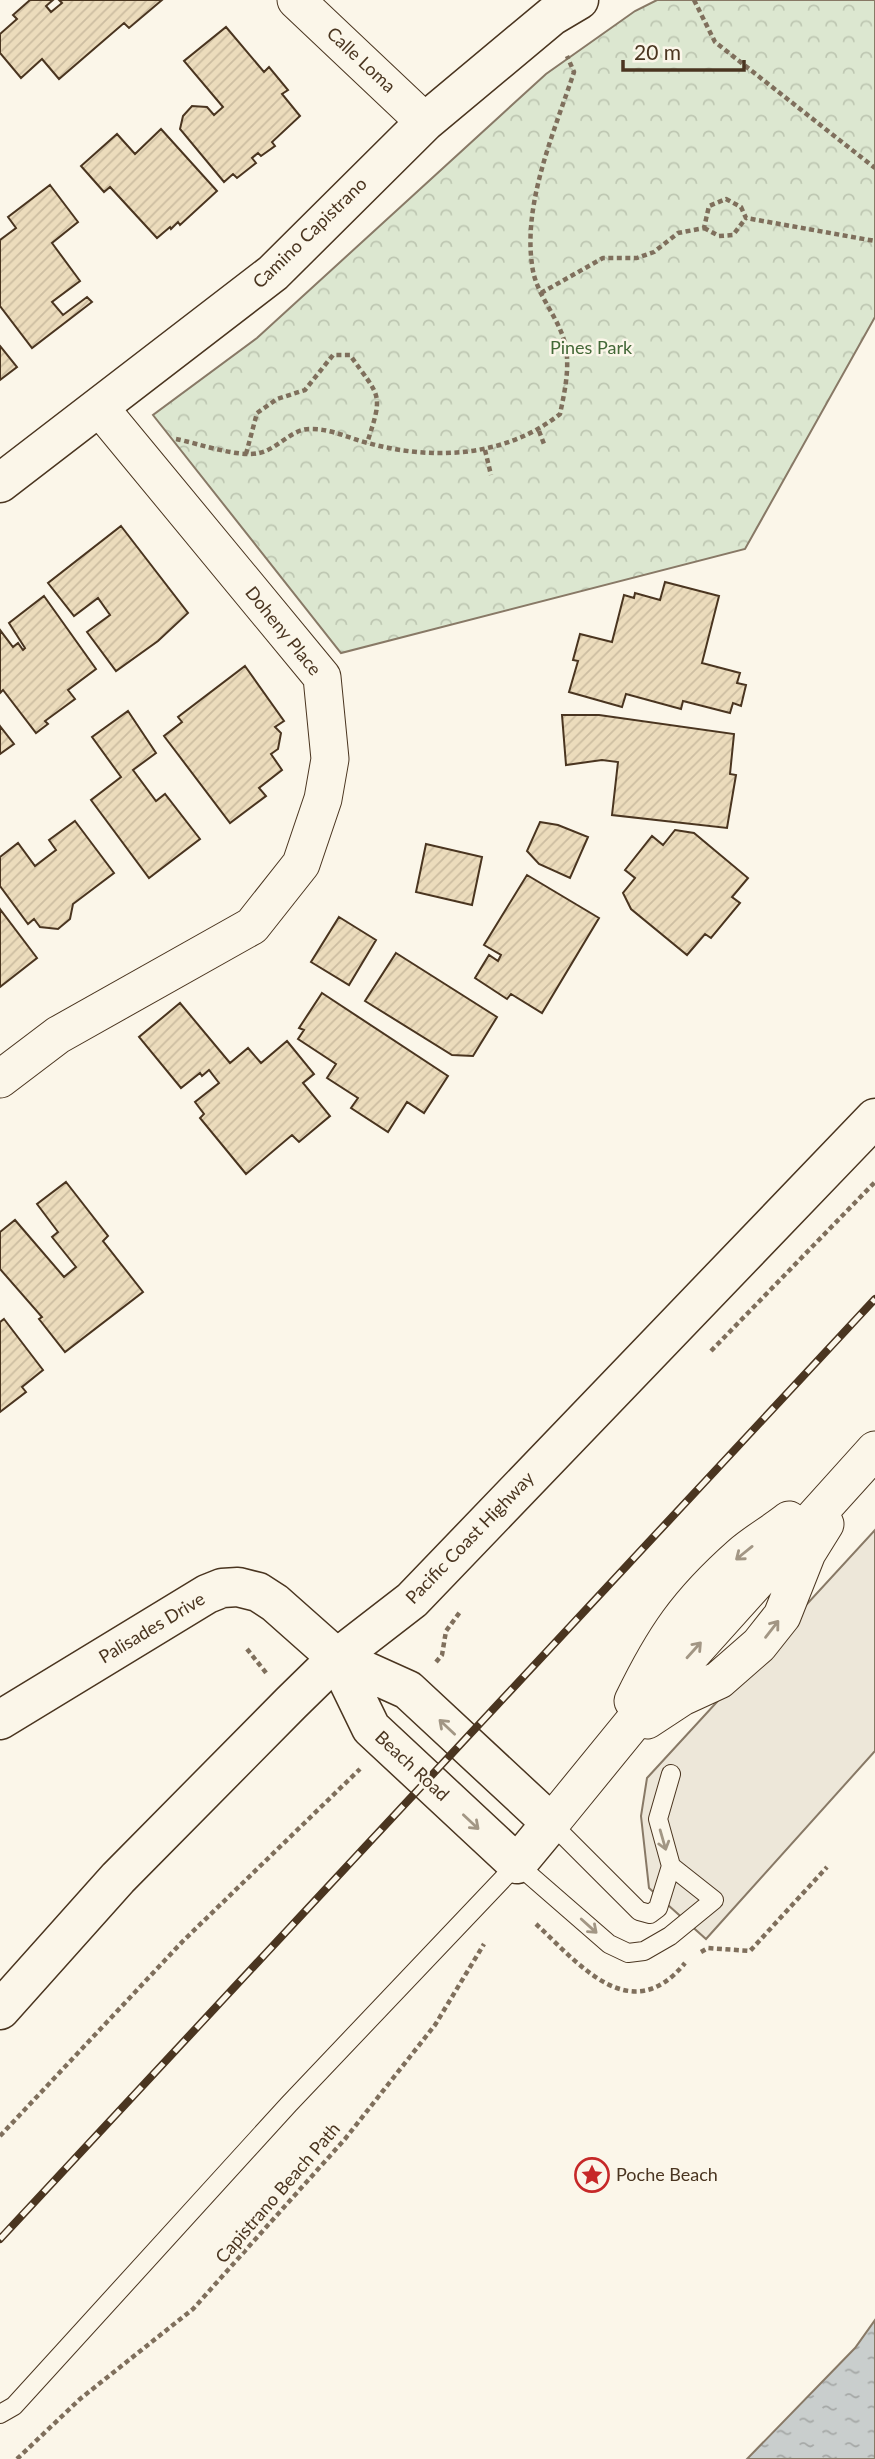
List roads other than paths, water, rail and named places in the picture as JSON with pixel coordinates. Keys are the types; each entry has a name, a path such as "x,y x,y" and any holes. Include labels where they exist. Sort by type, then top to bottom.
{"main road":[{"name":"Camino Capistrano","path":"0,483 273,273 425,122 565,8"},
{"name":"Pacific Coast Highway","path":"0,2010 118,1878 337,1658 412,1600 875,1118"},
{"name":"Palisades Drive","path":"0,1720 207,1594 222,1588 238,1587 258,1592 275,1603 337,1658"},
{"path":"337,1658 408,1690 551,1823 517,1864"},
{"name":"Beach Road","path":"337,1658 371,1728 517,1864"}],"street":[{"name":"Calle Loma","path":"296,0 425,122"},
{"name":"Doheny Place","path":"0,1079 58,1035 252,926 301,864 323,799 330,759 322,677 99,407"},
{"path":"620,1740 668,1705 719,1680 759,1645 782,1616 807,1553 866,1459"},
{"path":"551,1823 757,1578 866,1459"}],"lane":[{"path":"551,1823 639,1910 650,1914 658,1908 671,1866 658,1819 671,1774"},
{"path":"0,2414 14,2406 289,2104 517,1864 609,1944 628,1953 643,1951 670,1936 714,1900 671,1866"}],"water":[{"path":"875,2320 875,2459 747,2459 855,2348"}],"railway":[{"path":"0,2239 875,1299"}],"place":[{"name":"Poche Beach","path":"592,2175"}],"park label":[{"name":"Pines Park","path":"591,348"}]}
